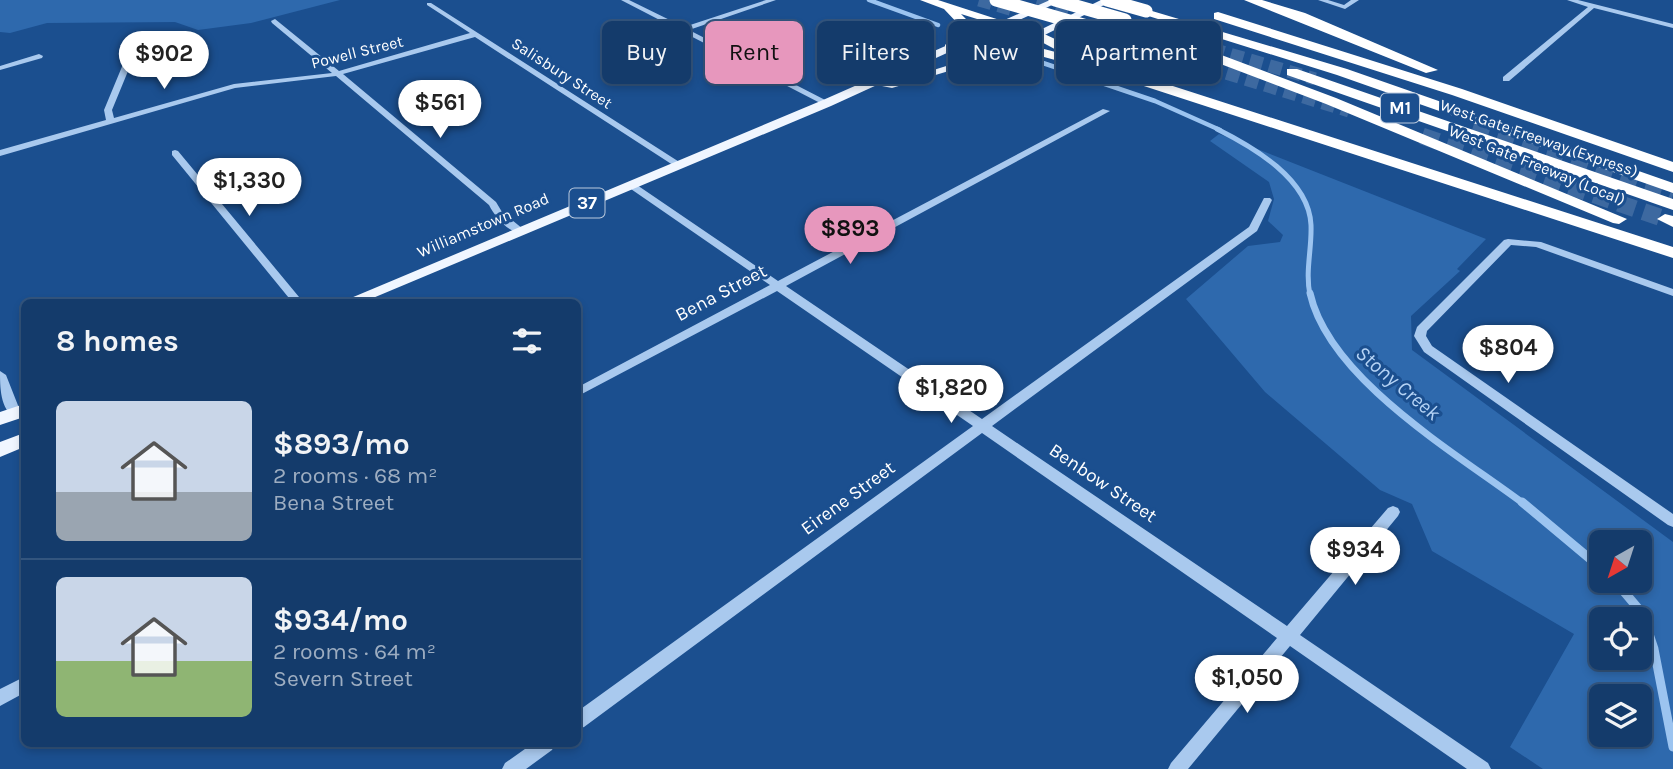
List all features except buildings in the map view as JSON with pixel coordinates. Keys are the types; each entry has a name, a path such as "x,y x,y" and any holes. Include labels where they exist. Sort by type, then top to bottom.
{"highway":[{"path":"925,0 996,21"},
{"path":"925,0 949,10 961,21"},
{"path":"996,0 1136,40 1249,77 1507,173"},
{"name":"West Gate Freeway (Local)","path":"1056,0 1122,21"},
{"name":"M1","path":"1108,0 1355,76 1673,188"},
{"path":"1250,0 1301,16 1516,104 1673,161"},
{"name":"M1","path":"1202,12 1457,92 1673,167"},
{"name":"West Gate Freeway (Express)","path":"1221,52 1380,101 1670,215"},
{"name":"West Gate Freeway (Local)","path":"1221,59 1673,240"},
{"path":"1152,84 1673,253"}],"main road":[{"name":"37","path":"1012,21 1056,0"},
{"name":"Williamstown Road","path":"1042,33 1108,0"},
{"name":"Williamstown Road","path":"357,299 827,103 948,49"},
{"name":"Williamstown Road","path":"827,103 948,68"},
{"path":"0,450 21,441"}],"street":[{"path":"624,0 665,21"},
{"path":"691,27 773,0"},
{"path":"1321,0 1345,7 1356,0"},
{"path":"1570,0 1673,26"},
{"name":"Salisbury Street","path":"429,4 679,165"},
{"path":"1506,79 1593,6"},
{"path":"275,21 493,205 498,214 519,231"},
{"name":"Powell Street","path":"0,153 243,84 338,74 475,34"},
{"path":"691,34 827,103"},
{"path":"0,68 39,56"},
{"path":"111,121 108,110 129,59"},
{"name":"Bena Street","path":"581,390 1107,111"},
{"path":"175,153 296,299"},
{"name":"Benbow Street","path":"631,185 1482,769"},
{"name":"Eirene Street","path":"581,719 1253,229 1266,200"},
{"path":"1673,293 1537,244 1508,242 1421,330 1423,343 1673,521"},
{"path":"0,375 13,414"},
{"path":"1177,769 1393,512"},
{"path":"0,698 21,687"},
{"path":"511,769 542,747"}],"shaded area":[{"path":"0,0 340,0 251,23 198,30 175,22 47,23 10,33 0,32"},
{"path":"1219,134 1486,239 1457,269 1460,271 1411,316 1412,350 1673,542 1673,769 1543,769 1510,747 1574,634 1432,551 1412,504 1380,490 1265,392 1186,299 1248,246 1280,242 1283,235 1268,221 1274,199 1269,182 1210,141"}],"waterway":[{"name":"Stony Creek","path":"869,0 938,25"},
{"name":"Stony Creek","path":"1043,63 1155,101 1220,130"},
{"name":"Stony Creek","path":"1217,129 1262,155 1290,179 1301,193 1308,208 1311,225 1308,277 1310,295"},
{"name":"Stony Creek","path":"1310,293 1322,325 1342,355 1368,384 1431,438 1524,504"},
{"name":"Stony Creek","path":"1522,502 1589,558"},
{"name":"Stony Creek","path":"1625,593 1642,613 1654,649 1673,747"}],"tunnel":[{"path":"979,0 1017,11"},
{"path":"1037,0 1072,10"},
{"path":"1221,52 1315,79"},
{"path":"1221,72 1349,111"},
{"path":"1472,130 1673,195"},
{"path":"1422,136 1665,219"}]}
